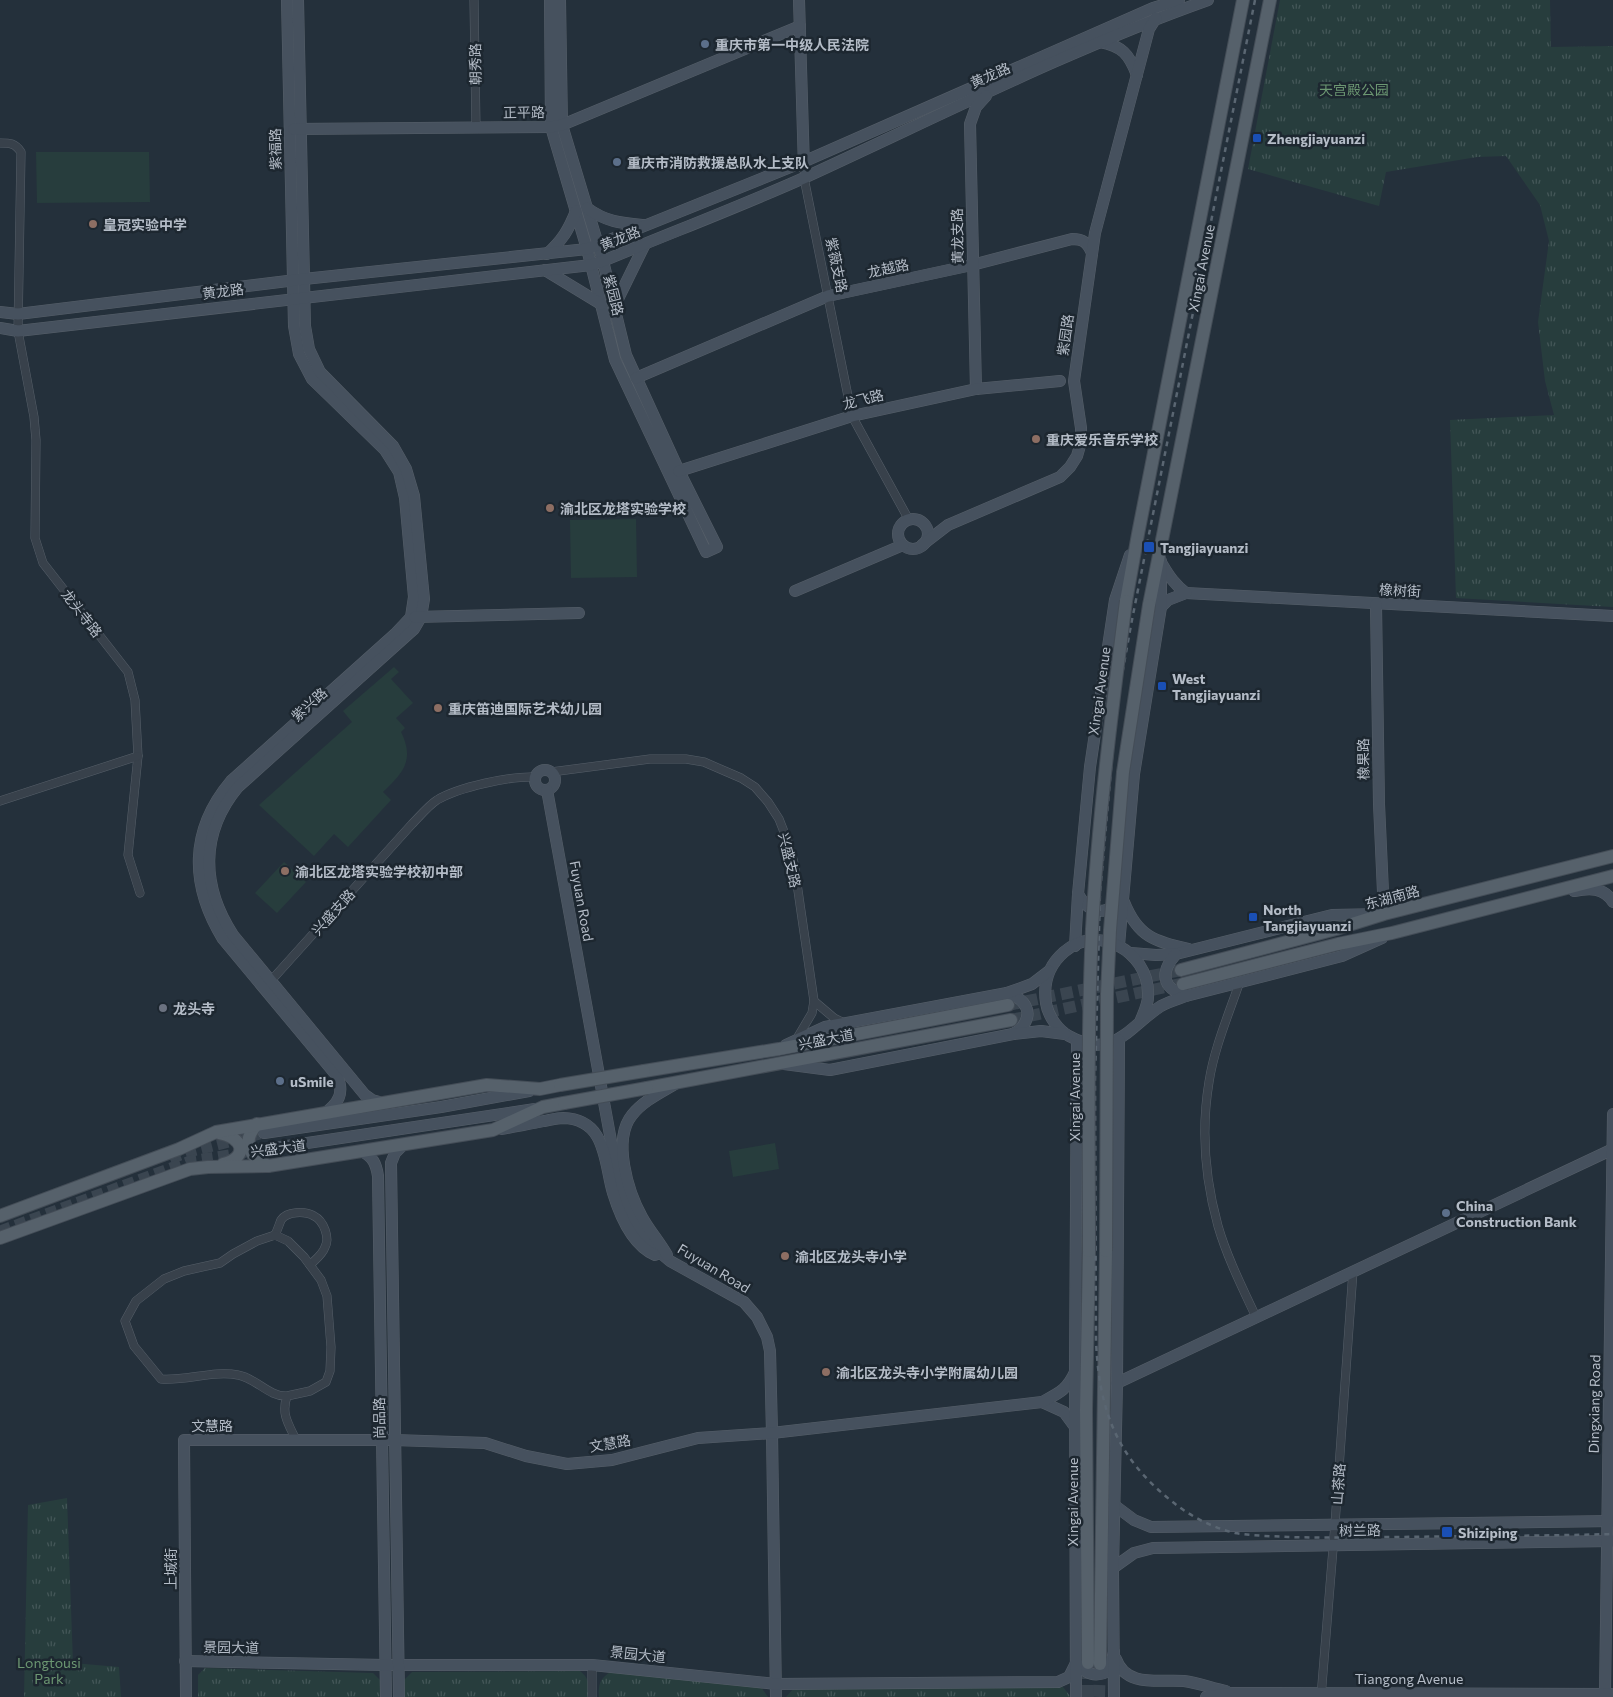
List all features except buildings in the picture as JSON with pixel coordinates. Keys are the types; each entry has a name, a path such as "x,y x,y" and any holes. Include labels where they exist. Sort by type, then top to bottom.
{"main road":[{"name":"Xingai Avenue","path":"1088,1664 1086,1410 1090,1004 1092,928 1104,769 1126,601 1138,534 1243,0"},
{"name":"Xingai Avenue","path":"1088,1664 1106,1251 1107,994 1110,930 1123,772 1155,606 1161,542 1270,0"},
{"name":"东湖南路","path":"1181,970 1336,930 1384,914 1613,856"},
{"path":"1184,990 1338,944 1392,933 1613,876"},
{"name":"兴盛大道","path":"0,1216 179,1149 216,1132 261,1129 324,1114 487,1085 540,1089 560,1086 779,1049 1008,999"},
{"name":"兴盛大道","path":"0,1238 190,1169 268,1166 493,1130 543,1107 1011,1020"},
{"path":"261,1129 251,1131 248,1139 249,1147 252,1155 268,1166"},
{"path":"208,1167 232,1161 237,1158 240,1152 237,1140 216,1132"}],"street":[{"name":"紫福路","path":"287,0 303,260 298,280"},
{"name":"紫福路","path":"298,0 295,129 298,297"},
{"name":"朝秀路","path":"474,0 476,128"},
{"name":"紫园路","path":"550,0 557,126 581,209 587,249 615,360 706,552 717,547 679,471 626,355 598,245 581,209"},
{"name":"紫园路","path":"557,126 560,0"},
{"name":"紫薇支路","path":"799,0 804,178 852,416 909,520"},
{"name":"黄龙路","path":"0,312 18,314 323,277 587,249 803,162 1154,8 1179,0"},
{"name":"黄龙路","path":"0,328 18,331 298,297 591,265 603,262 804,178 1100,42 1156,18 1206,1"},
{"name":"紫园路","path":"922,545 948,526 1060,477 1070,467 1076,456 1081,442 1081,428 1074,381 1095,233 1149,28 1156,18"},
{"name":"正平路","path":"295,129 557,126 800,26"},
{"path":"1100,42 1120,48 1128,56 1137,75"},
{"name":"黄龙支路","path":"976,389 970,124 976,107 992,90"},
{"path":"786,169 799,151 803,135"},
{"name":"龙头寺路","path":"0,143 12,143 21,152 18,331 34,417 36,440 35,538 43,562 128,672 135,700 138,756 128,855 140,893"},
{"path":"547,254 566,234 581,209 610,221 646,226"},
{"name":"龙越路","path":"636,378 828,296 972,265 1072,239 1082,239 1088,244 1092,253"},
{"path":"614,307 645,244"},
{"path":"303,260 311,271 323,277"},
{"path":"545,270 600,304"},
{"path":"298,297 309,349 320,372 393,446 406,469 414,496 424,599 416,617 579,613"},
{"path":"1076,363 1070,373 1060,382 1069,386 1076,395"},
{"name":"龙飞路","path":"679,471 852,416 976,389 1060,382"},
{"path":"922,523 927,537 922,545 914,549 902,545 899,539 899,529 904,522 909,520 938,526 948,526"},
{"name":"Xingai Avenue","path":"1075,946 1090,767 1115,600 1138,534"},
{"name":"Xingai Avenue","path":"1119,945 1134,774 1161,562 1161,542"},
{"path":"795,591 902,545"},
{"path":"1161,562 1176,586 1186,593"},
{"path":"1155,606 1186,593"},
{"name":"橡树街","path":"1186,593 1613,616"},
{"name":"橡果路","path":"1376,604 1379,804 1384,914"},
{"name":"紫兴路","path":"324,1114 334,1107 338,1101 341,1090 340,1083 331,1068 267,985 224,922 214,896 208,868 212,836 230,796 238,787 414,629 416,617"},
{"path":"0,801 138,756"},
{"name":"兴盛支路","path":"551,772 650,759 686,759 704,762 724,770 755,788 768,802 779,819 794,863 814,1001"},
{"path":"547,790 538,788 535,778 540,771 547,770 551,772"},
{"name":"Fuyuan Road","path":"551,772 554,777 554,783 547,790 620,1190 633,1221 650,1244 670,1261 744,1302 757,1317 767,1337 770,1351 776,1697"},
{"name":"兴盛支路","path":"267,985 412,824 435,802 453,792 474,786 526,777 535,778"},
{"path":"1510,902 1538,900 1590,889 1601,891 1613,902"},
{"path":"1078,894 1092,910 1106,911 1115,907 1122,898 1131,919 1146,935 1165,944 1193,950"},
{"path":"1131,953 1176,954 1332,915 1384,914"},
{"path":"1176,954 1168,963 1165,975 1167,985 1176,993 1184,990 1239,984 1342,956 1392,933"},
{"path":"1140,1022 1146,1009 1147,979 1141,965 1131,953 1119,945 1102,940 1084,942 1068,948 1057,958 1049,971 1044,988 1046,1006 1053,1022 1065,1034 1077,1041 1091,1045 1119,1040 1184,990"},
{"path":"1008,999 1049,971"},
{"path":"1239,984 1216,1052 1209,1080 1205,1128 1206,1160 1210,1191 1218,1226 1231,1263 1256,1317"},
{"name":"紫兴路","path":"267,985 365,1095 372,1100 387,1104"},
{"path":"779,1049 825,1027 1018,996 1025,1004 1027,1015 1023,1026 1013,1034"},
{"path":"814,1001 834,1018 845,1023"},
{"path":"796,1040 812,1013 814,1001"},
{"path":"780,1063 830,1070 1013,1034 1041,1031 1065,1034"},
{"path":"1114,1697 1113,1568 1117,1382 1119,1040"},
{"name":"Xingai Avenue","path":"1076,1697 1088,1664 1075,1428 1077,1041"},
{"path":"1077,1096 1082,1085 1091,1078 1103,1077 1112,1083 1118,1094"},
{"path":"670,1261 658,1239 642,1217 630,1187 622,1146 623,1130 631,1115 645,1102 676,1083"},
{"path":"261,1129 441,1107 540,1089"},
{"path":"267,1149 543,1107"},
{"name":"Dingxiang Road","path":"1609,1694 1613,1114"},
{"path":"493,1130 563,1118 583,1122 597,1135 605,1151 613,1194 626,1225 640,1245 650,1253 670,1261"},
{"name":"尚品路","path":"399,1697 391,1163 395,1153 404,1144"},
{"path":"1117,1382 1613,1149"},
{"name":"尚品路","path":"361,1151 370,1155 376,1164 378,1176 386,1697"},
{"path":"275,1235 282,1220 289,1214 302,1213 315,1216 323,1225 327,1239 325,1248 310,1265"},
{"path":"275,1235 288,1241 310,1265 321,1280 327,1296 330,1371 326,1382 310,1391 282,1396 269,1391 247,1377 236,1374 175,1380 161,1379 134,1346 125,1321 136,1301 164,1279 184,1271 220,1263 257,1241 275,1235"},
{"name":"山茶路","path":"1321,1695 1334,1546 1353,1271"},
{"path":"1042,1402 1064,1390 1075,1372"},
{"path":"287,1396 284,1407 287,1422 296,1440"},
{"path":"1042,1402 1064,1412 1075,1428"},
{"name":"文慧路","path":"184,1440 394,1440 485,1443 526,1456 567,1464 612,1460 698,1438 772,1433 1042,1402"},
{"name":"上城街","path":"184,1440 186,1697"},
{"path":"1114,1505 1134,1520 1151,1527 1610,1521"},
{"name":"树兰路","path":"1113,1568 1134,1553 1153,1548 1610,1541"},
{"path":"1088,1664 1083,1671 1101,1675 1109,1671 1114,1652"},
{"path":"1114,1652 1118,1666 1134,1679 1185,1681 1233,1693"},
{"name":"景园大道","path":"185,1661 385,1665 592,1665 776,1684 1058,1682 1069,1678 1088,1664"},
{"path":"592,1665 592,1697"},
{"name":"Tiangong Avenue","path":"1206,1697 1233,1693 1321,1695 1609,1694"}],"green space":[{"name":"天宫殿公园","path":"1280,0 1550,0 1551,47 1613,46 1613,607 1456,598 1450,420 1554,415 1545,381 1538,322 1549,241 1540,205 1506,156 1477,157 1386,172 1379,206 1248,169"},
{"path":"36,152 149,152 150,202 37,203"},
{"path":"636,519 637,577 571,578 570,520"},
{"path":"394,667 399,672 391,679 413,703 396,718 405,728 401,732 405,742 407,758 401,772 383,792 391,800 348,847 334,834 314,856 259,805 352,722 343,711"},
{"path":"284,862 306,882 277,913 255,893"},
{"path":"775,1143 779,1169 733,1177 729,1151"},
{"name":"Longtousi Park","path":"67,1498 73,1663 119,1667 121,1697 24,1697 28,1505"},
{"path":"205,1668 373,1673 383,1683 383,1697 198,1697 198,1675"},
{"path":"580,1671 587,1680 589,1697 403,1697 403,1681 412,1672"},
{"path":"612,1671 761,1687 768,1697 599,1697 601,1682"},
{"path":"1063,1687 1071,1697 786,1697 794,1688"}],"tunnel":[{"path":"1008,1005 1181,970"},
{"path":"1011,1020 1180,984"},
{"path":"170,1159 189,1152 264,1133"},
{"path":"0,1231 190,1161 267,1149"},
{"path":"1088,1663 1088,1697"},
{"path":"1099,1697 1100,1665"}],"railway":[{"path":"1255,0 1131,625 1120,686 1113,747 1100,893 1095,1080 1096,1341 1101,1388 1113,1429 1135,1465 1150,1482 1176,1505 1200,1520 1235,1533 1288,1537 1613,1534"}],"place":[{"name":"重庆市第一中级人民法院","path":"705,44"},
{"name":"Zhengjiayuanzi","path":"1257,138"},
{"name":"重庆市消防救援总队水上支队","path":"617,162"},
{"name":"皇冠实验中学","path":"93,224"},
{"name":"重庆爱乐音乐学校","path":"1036,439"},
{"name":"渝北区龙塔实验学校","path":"550,508"},
{"name":"Tangjiayuanzi","path":"1149,547"},
{"name":"West Tangjiayuanzi","path":"1162,686"},
{"name":"重庆笛迪国际艺术幼儿园","path":"438,708"},
{"name":"渝北区龙塔实验学校初中部","path":"285,871"},
{"name":"North Tangjiayuanzi","path":"1253,917"},
{"name":"龙头寺","path":"163,1008"},
{"name":"uSmile","path":"280,1081"},
{"name":"China Construction Bank","path":"1446,1213"},
{"name":"渝北区龙头寺小学","path":"785,1256"},
{"name":"渝北区龙头寺小学附属幼儿园","path":"826,1372"},
{"name":"Shiziping","path":"1447,1532"}]}
